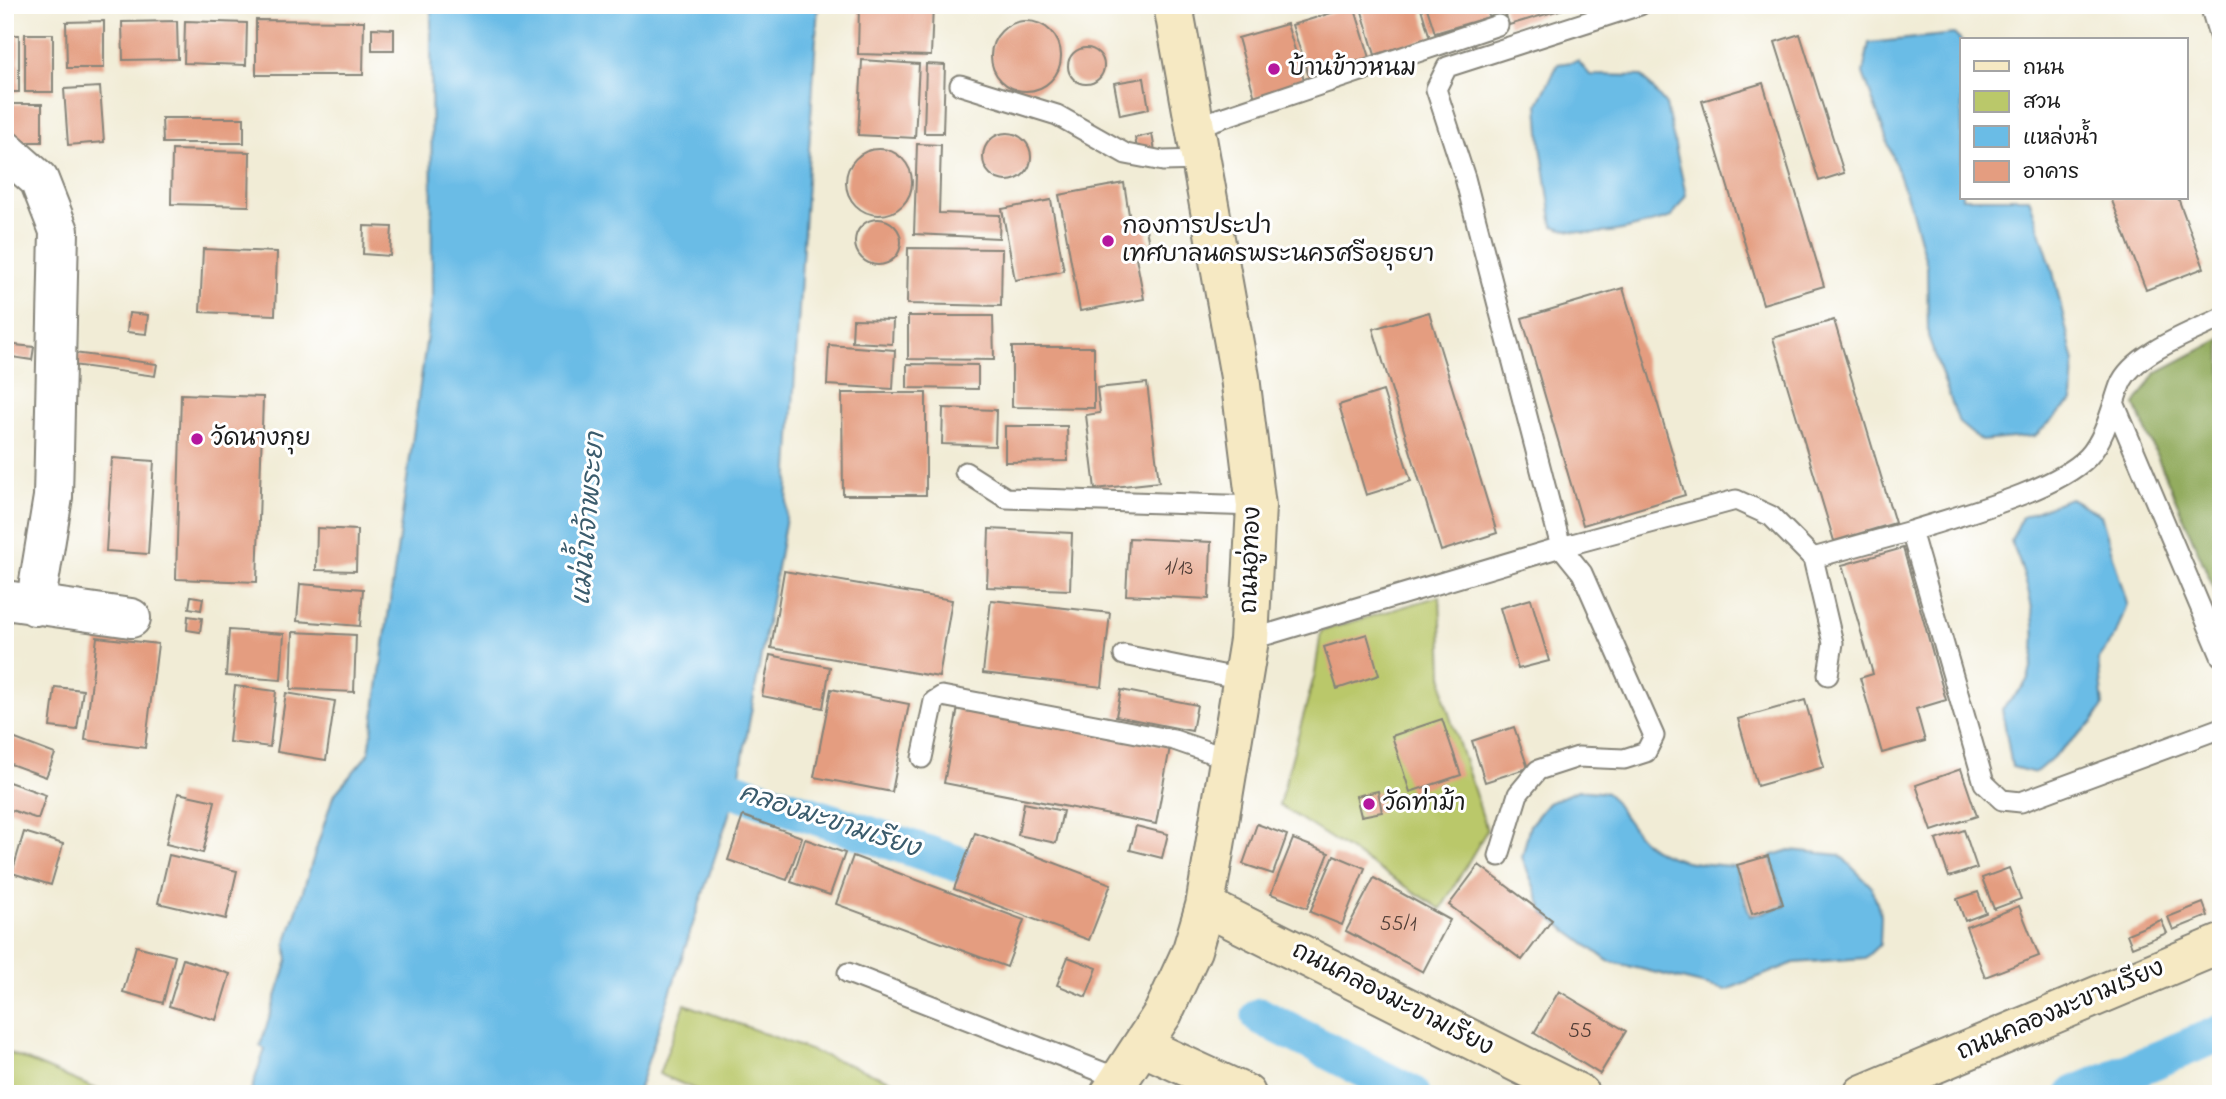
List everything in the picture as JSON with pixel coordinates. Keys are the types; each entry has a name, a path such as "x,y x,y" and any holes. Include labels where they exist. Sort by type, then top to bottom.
{"main road":[{"name":"ถนนอู่ทอง","path":"1115,1086 1163,1013 1192,950 1205,906 1249,640 1256,506 1240,377 1173,5"},
{"name":"ถนนคลองมะขามเรียง","path":"1205,906 1580,1094"},
{"name":"ถนนคลองมะขามเรียง","path":"1863,1094 2221,944"},
{"path":"1142,1046 1246,1094"}],"street":[{"path":"5,150 39,180 58,230 53,497 20,603 131,618"}],"lane":[{"path":"1499,856 1518,794 1538,770 1578,757 1624,759 1646,752 1654,736 1582,573 1561,547 1465,178 1436,89 1447,67 1640,5"},
{"path":"2210,5 2221,42"},
{"path":"960,85 1057,115 1126,154 1163,161 1199,143 1498,24"},
{"path":"1813,558 1911,531 2057,479 2089,457 2115,405 2121,382 2140,359 2221,318"},
{"path":"2115,405 2221,656"},
{"path":"965,472 1006,498 1256,506"},
{"path":"1249,640 1561,547 1736,500 1771,516 1813,558 1833,643 1828,675"},
{"path":"1911,531 1984,783 2002,800 2021,802 2221,728"},
{"path":"1124,655 1242,679"},
{"path":"922,758 934,701 942,696 1174,740 1229,759"},
{"path":"848,973 1115,1086"}],"green space":[{"path":"2221,339 2221,605 2135,405 2156,373"},
{"path":"1440,596 1444,698 1487,830 1441,909 1279,805 1315,673 1321,631"},
{"path":"685,1004 928,1094 706,1094 659,1074"},
{"path":"5,1051 108,1094 5,1094"}],"water":[{"name":"แม่น้ำเจ้าพระยา","path":"431,5 818,5 786,518 737,790 637,1094 250,1094 265,1049 260,1046 288,960 286,944 333,796 369,753 432,299"},
{"path":"1954,34 1960,40 1960,200 2030,200 2052,268 2074,362 2072,401 2035,436 1981,441 1959,423 1928,336 1927,266 1912,211 1863,73 1869,43"},
{"path":"1578,61 1590,75 1642,76 1666,105 1686,195 1672,217 1613,232 1584,233 1553,226 1541,146 1538,104 1558,64"},
{"path":"2070,498 2101,515 2127,604 2116,634 2098,660 2103,706 2092,723 2035,773 2012,767 2002,709 2027,680 2034,642 2028,589 2011,541 2022,517"},
{"path":"1578,790 1608,793 1641,838 1661,853 1685,861 1735,866 1750,916 1785,906 1771,856 1790,850 1840,855 1871,886 1881,915 1880,944 1865,958 1794,963 1726,990 1608,961 1545,914 1522,857 1530,825 1548,803"}],"building":[{"path":"859,5 933,5 931,56 858,54"},
{"path":"1360,5 1420,5 1430,38 1375,55"},
{"path":"1426,5 1486,5 1489,17 1435,33"},
{"path":"1503,5 1562,5 1563,9 1509,25"},
{"path":"1354,6 1371,61 1310,80 1292,25"},
{"path":"256,20 364,21 363,75 256,75"},
{"path":"104,21 104,68 67,68 66,22"},
{"path":"177,21 178,59 123,60 122,22"},
{"path":"185,21 247,23 246,65 184,63"},
{"path":"1026,21 1051,31 1061,56 1051,81 1026,91 1001,81 991,56 1001,31"},
{"name":"บ้านข้าวหนม","path":"1287,24 1305,83 1255,98 1238,38"},
{"path":"372,28 394,29 394,50 372,50"},
{"path":"25,34 53,34 53,92 25,92"},
{"path":"1800,34 1844,173 1819,181 1775,42"},
{"path":"5,35 19,35 19,92 5,92"},
{"path":"1086,48 1099,53 1104,66 1099,79 1086,84 1073,79 1068,66 1073,53"},
{"path":"862,60 919,64 915,138 858,135"},
{"path":"926,64 945,65 943,133 924,133"},
{"path":"1144,78 1149,109 1120,115 1114,83"},
{"path":"1763,83 1824,286 1763,304 1702,101"},
{"path":"100,87 104,142 68,145 64,89"},
{"path":"5,104 42,104 42,142 5,142"},
{"path":"162,118 244,118 244,143 163,143"},
{"path":"1007,133 1016,134 1024,140 1030,148 1030,166 1024,174 1016,180 1007,181 998,180 990,174 984,166 983,157 984,148 990,140 998,134"},
{"path":"1152,134 1155,151 1138,154 1135,138"},
{"path":"917,144 941,145 939,213 1000,215 999,238 914,234"},
{"path":"873,149 885,149 897,154 907,164 912,182 910,195 897,210 885,215 873,215 861,210 851,200 846,188 846,176 851,164 861,154"},
{"path":"172,150 250,152 249,206 171,204"},
{"name":"กองการประปา เทศบาลนครพระนครศรีอยุธยา","path":"1124,183 1131,227 1145,224 1151,254 1136,257 1144,299 1080,311 1059,195"},
{"path":"1051,200 1064,271 1015,280 1002,209"},
{"path":"2112,200 2179,200 2204,268 2146,290"},
{"path":"878,219 894,226 901,242 894,258 878,265 862,258 855,242 862,226"},
{"path":"364,226 392,227 390,256 363,254"},
{"path":"908,248 1002,249 1001,306 907,304"},
{"path":"203,249 277,252 275,315 200,312"},
{"path":"1623,288 1685,495 1583,525 1522,318"},
{"path":"1429,312 1497,533 1441,551 1373,329"},
{"path":"129,313 148,315 146,334 127,332"},
{"path":"908,316 993,316 994,360 908,359"},
{"path":"853,319 893,320 892,344 852,342"},
{"path":"1834,320 1895,523 1834,541 1773,338"},
{"path":"5,344 34,347 32,360 5,356"},
{"path":"829,345 895,350 893,389 827,385"},
{"path":"1012,347 1094,347 1094,408 1012,407"},
{"path":"59,351 157,364 155,376 57,363"},
{"path":"907,364 978,365 978,389 907,388"},
{"path":"1147,383 1159,482 1095,489 1086,415 1100,413 1097,388"},
{"path":"1383,391 1411,481 1366,495 1339,405"},
{"path":"842,393 926,393 926,495 843,495"},
{"path":"181,394 263,397 257,582 176,579"},
{"path":"943,408 996,410 995,446 942,444"},
{"path":"1005,426 1067,426 1068,461 1005,462"},
{"path":"112,458 154,461 148,554 106,551"},
{"path":"317,528 357,530 356,571 316,570"},
{"path":"989,529 1072,533 1070,590 987,587"},
{"path":"1129,538 1211,542 1209,599 1126,595"},
{"path":"1903,548 1946,700 1916,709 1925,741 1882,753 1860,678 1873,674 1842,565"},
{"path":"784,571 952,600 939,677 771,648"},
{"path":"300,584 363,589 360,626 297,621"},
{"path":"191,596 203,598 201,610 189,608"},
{"path":"1531,599 1549,661 1518,669 1500,608"},
{"path":"991,600 1110,613 1102,687 983,673"},
{"path":"188,616 202,618 200,632 187,630"},
{"path":"229,630 284,634 281,680 226,676"},
{"path":"293,632 356,635 354,692 291,689"},
{"path":"1367,634 1379,675 1337,689 1324,647"},
{"path":"97,637 158,644 145,748 85,740"},
{"path":"770,655 830,667 823,708 762,696"},
{"path":"235,686 276,691 270,747 229,742"},
{"path":"55,687 83,690 77,730 50,727"},
{"path":"831,689 909,704 892,792 814,777"},
{"path":"1121,690 1197,705 1192,731 1116,716"},
{"path":"286,693 335,701 326,760 277,752"},
{"path":"1805,700 1824,767 1757,786 1738,719"},
{"path":"958,707 1170,747 1156,824 944,783"},
{"path":"1442,719 1461,775 1410,792 1392,736"},
{"path":"1514,727 1528,768 1485,782 1472,741"},
{"path":"5,735 55,754 46,777 5,762"},
{"path":"1961,769 1977,816 1932,831 1916,785"},
{"path":"6,781 46,795 38,819 5,808"},
{"name":"วัดท่าม้า","path":"1378,791 1382,812 1361,816 1356,796"},
{"path":"178,793 215,801 203,853 166,844"},
{"path":"1024,803 1063,811 1056,843 1018,835"},
{"path":"743,816 802,837 787,880 728,860"},
{"path":"1257,824 1287,835 1273,874 1243,864"},
{"path":"1136,826 1168,834 1162,858 1130,850"},
{"path":"1964,830 1977,868 1949,877 1936,840"},
{"path":"24,832 63,844 51,885 12,873"},
{"path":"975,833 1111,884 1089,940 954,889"},
{"path":"805,839 845,853 830,895 791,882"},
{"path":"1293,839 1329,853 1307,908 1271,894"},
{"path":"169,855 237,871 226,919 158,903"},
{"path":"1334,855 1365,868 1342,925 1310,912"},
{"path":"853,856 1024,920 1007,967 836,904"},
{"path":"1768,856 1783,904 1752,914 1737,865"},
{"path":"1479,865 1552,920 1522,960 1449,905"},
{"path":"2009,868 2021,899 1994,909 1982,878"},
{"path":"1374,878 1450,920 1423,972 1346,931"},
{"path":"1978,892 1986,913 1965,921 1957,899"},
{"path":"2203,903 2208,916 2173,930 2168,917"},
{"path":"2019,906 2039,956 1985,977 1966,927"},
{"path":"2161,920 2167,933 2132,947 2127,934"},
{"path":"136,946 175,956 163,1003 123,992"},
{"path":"1068,957 1097,968 1086,997 1057,985"},
{"path":"183,959 230,974 216,1020 169,1006"},
{"path":"1559,991 1626,1031 1600,1074 1534,1033"}],"waterway":[{"name":"คลองมะขามเรียง","path":"690,775 1010,881"},
{"name":"คลองมะขามเรียง","path":"1260,1016 1412,1094"},
{"name":"คลองมะขามเรียง","path":"2075,1094 2221,1033"}],"place":[{"name":"บ้านข้าวหนม","path":"1274,69"},
{"name":"กองการประปา เทศบาลนครพระนครศรีอยุธยา","path":"1108,241"},
{"name":"วัดนางกุย","path":"197,439"},
{"name":"วัดท่าม้า","path":"1369,804"}]}
